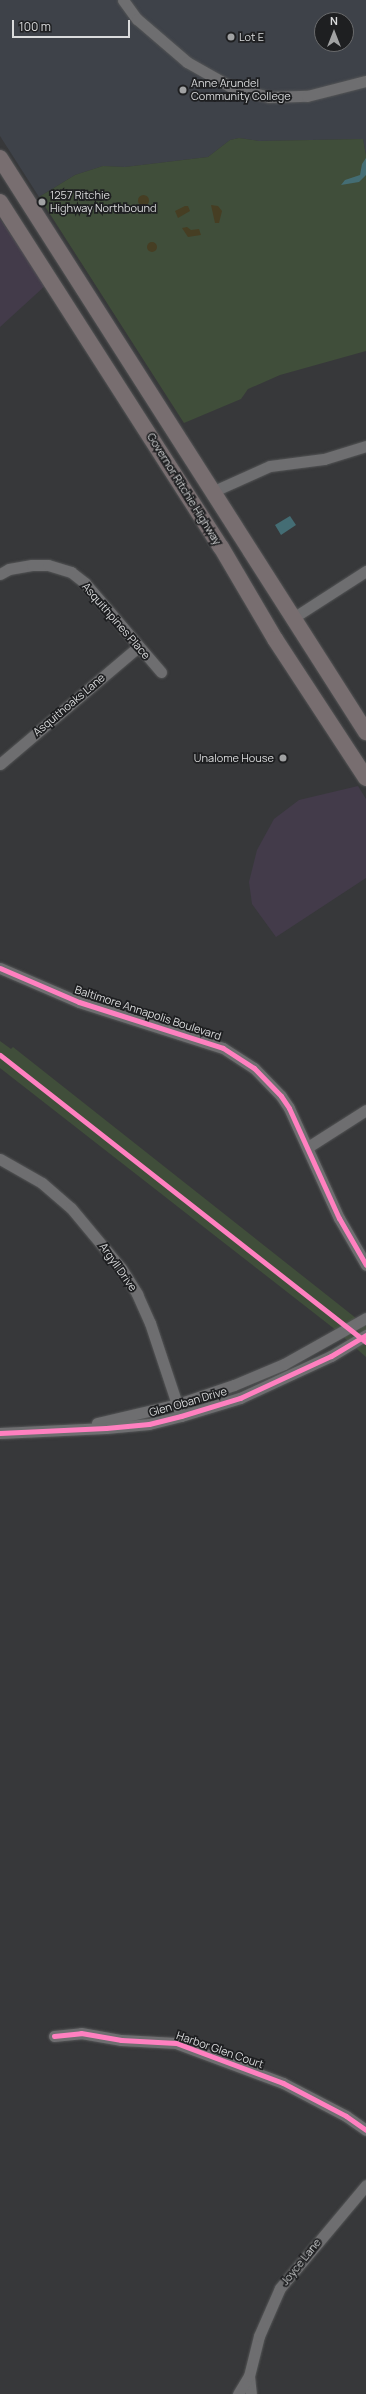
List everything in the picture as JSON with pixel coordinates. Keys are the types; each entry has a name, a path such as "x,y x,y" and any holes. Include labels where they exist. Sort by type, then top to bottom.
{"highway":[{"name":"Governor Ritchie Highway","path":"0,158 214,491 240,536 366,732"},
{"name":"Governor Ritchie Highway","path":"0,202 221,547 275,639 366,778"},
{"path":"221,547 240,536"}],"street":[{"path":"123,0 137,19 187,62 233,88 269,97 307,96 366,81"},
{"path":"214,491 270,466 324,459 366,446"},
{"name":"Asquithpines Place","path":"0,574 9,568 32,565 48,565 71,572 85,583 138,647 161,672"},
{"path":"293,618 366,571"},
{"name":"Asquithoaks Lane","path":"0,764 138,647"},
{"name":"Baltimore Annapolis Boulevard","path":"0,968 79,1002 223,1048 254,1068 281,1096 308,1147 339,1218 366,1264"},
{"path":"308,1147 366,1110"},
{"name":"Argyll Drive","path":"0,1158 42,1183 71,1208 121,1268 150,1323 182,1416"},
{"name":"Glen Oban Drive","path":"71,1429 178,1404 234,1385 284,1364 366,1318"},
{"name":"Glen Oban Drive","path":"0,1433 149,1424 182,1416 240,1398 331,1356 366,1336"},
{"path":"284,1364 288,1376"},
{"path":"234,1385 240,1398"},
{"name":"Harbor Glen Court","path":"54,2036 81,2033 121,2040 176,2043 283,2083 346,2116 366,2130"},
{"name":"Joyce Lane","path":"238,2394 249,2376 259,2336 280,2288 366,2185"},
{"path":"249,2376 251,2394"}],"shaded area":[{"name":"Anne Arundel Community College","path":"0,0 366,0 366,155 363,139 259,141 239,138 230,140 208,157 125,167 103,166 75,175 39,197 0,136"},
{"path":"0,219 46,285 0,327"},
{"path":"358,786 366,799 366,878 276,937 252,904 249,882 257,850 274,819 299,800"}],"green space":[{"path":"239,138 259,141 363,139 366,155 366,351 280,375 248,389 241,399 184,423 39,197 75,175 103,166 125,167 208,157 230,140"},
{"path":"0,1041 11,1049 13,1047 366,1326 366,1357 332,1327 0,1068"}],"sand":[{"path":"143,194 147,196 149,200 147,204 143,206 139,204 137,200 139,196"},
{"path":"211,205 218,206 222,211 219,223 215,223"},
{"path":"188,206 190,211 178,218 175,211"},
{"path":"187,227 191,230 199,229 201,235 188,237 182,228"},
{"path":"150,242 154,242 156,243 156,251 150,252 147,249 147,245"}],"water":[{"path":"366,158 366,175 359,182 341,185 345,180 360,175 362,164"},
{"path":"290,516 296,525 281,535 275,525"}],"cycle path":[{"path":"0,968 79,1002 223,1048 254,1068 281,1096 289,1108 339,1218 366,1265"},
{"path":"0,1055 366,1342"},
{"path":"0,1433 106,1428 149,1424 181,1416 240,1398 331,1356 366,1335"},
{"path":"54,2036 81,2033 121,2040 176,2043 283,2083 346,2116 366,2130"}],"place":[{"name":"Lot E","path":"231,37"},
{"name":"Anne Arundel Community College","path":"183,90"},
{"name":"1257 Ritchie Highway Northbound","path":"42,202"},
{"name":"Unalome House","path":"283,758"}]}
